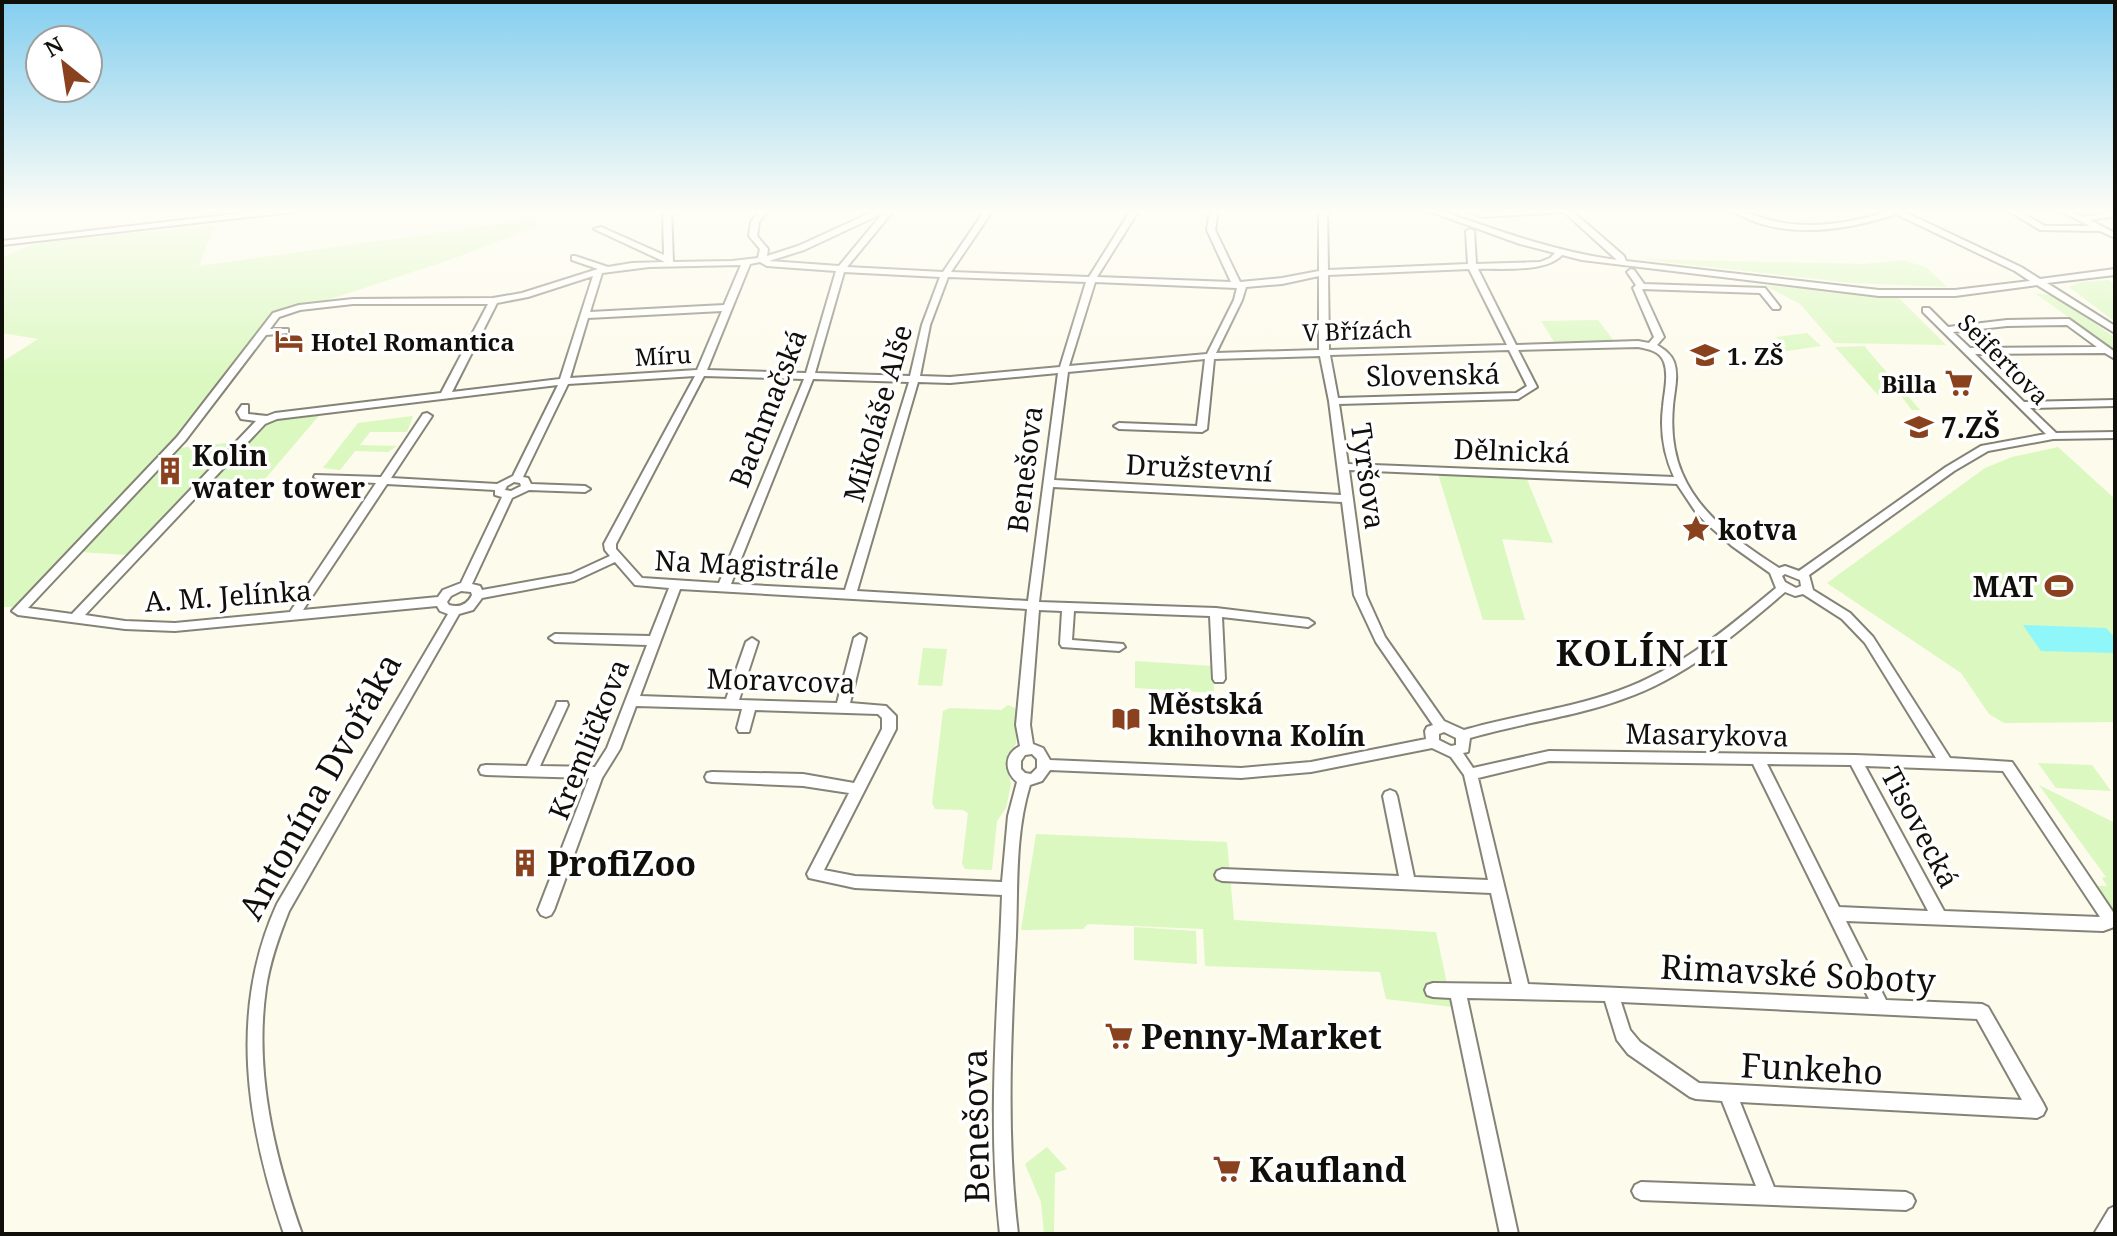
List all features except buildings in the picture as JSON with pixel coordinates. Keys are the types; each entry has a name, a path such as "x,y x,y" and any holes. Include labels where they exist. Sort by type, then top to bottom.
{"street":[{"path":"596,268 603,271"},
{"path":"263,332 276,315 293,308 335,304 494,301 531,294 603,271 628,268"},
{"name":"Na Magistrále","path":"744,268 701,373 610,544 639,582 1033,605 1216,612 1308,623"},
{"path":"818,268 1240,285 1282,281 1321,272 1430,268"},
{"name":"Mikoláše Alše","path":"850,595 914,380 926,325 950,268"},
{"name":"Benešova","path":"1009,1234 1002,1187 1000,1074 1010,889 1018,799 1025,778 1014,771 1012,764 1018,754 1027,751 1023,725 1033,605 1064,370 1091,280 1099,268"},
{"path":"1119,426 1202,429 1210,356 1238,300 1240,285 1231,268"},
{"name":"Tyršova","path":"1321,268 1324,351 1334,401 1360,595 1380,639 1440,726"},
{"path":"1473,268 1512,347"},
{"path":"1664,268 1903,294 1971,292 2115,272"},
{"path":"2012,268 2040,281 2115,330"},
{"name":"Bachmačská","path":"723,588 810,375 840,270"},
{"path":"319,477 499,487 517,478 564,381 603,271"},
{"path":"1631,272 1641,286"},
{"path":"1776,307 1762,290 1637,288 1659,337 1652,345 1665,354 1670,365 1667,426 1680,481 1714,525 1777,572 1790,571 1801,575 1809,584 1806,591"},
{"path":"445,395 494,301"},
{"path":"586,315 727,308"},
{"name":"Seifertova","path":"1926,310 2053,436"},
{"path":"1946,330 2007,323 2069,322 2111,353"},
{"path":"263,332 285,331"},
{"name":"A. M. Jelínka","path":"263,332 181,439 18,611 125,625 175,627 448,606"},
{"name":"V Břízách","path":"1064,370 1210,356 1324,351 1652,345"},
{"name":"Slovenská","path":"1334,401 1518,396 1532,387 1512,347"},
{"path":"1968,351 2111,353"},
{"name":"Míru","path":"267,419 564,381 701,373 963,379 1064,370"},
{"path":"2022,405 2115,403"},
{"path":"245,407 242,412 245,417 267,419"},
{"path":"293,616 427,416"},
{"path":"76,617 267,419"},
{"path":"1801,575 1967,457 2002,444 2053,436 2115,435"},
{"name":"Dělnická","path":"1342,467 1680,481"},
{"path":"517,478 526,481 527,487"},
{"name":"Družstevní","path":"1049,483 1347,499"},
{"path":"499,487 499,493 508,496"},
{"path":"465,586 508,496 527,487 585,489"},
{"path":"478,595 473,588 465,586 451,590 448,606 471,605 478,595 574,577 617,557"},
{"path":"1777,572 1775,579 1783,588 1795,592 1806,591 1846,616 1869,640 1946,763"},
{"name":"Kremličkova","path":"546,910 598,773 613,749 676,585"},
{"name":"Masarykova","path":"1463,735 1619,696 1645,685 1680,666 1783,588"},
{"name":"Antonína Dvořáka","path":"293,1234 270,1158 257,1073 254,1008 263,954 273,927 448,606"},
{"path":"1068,606 1066,644 1119,647"},
{"path":"1216,612 1219,679"},
{"path":"555,638 654,641"},
{"path":"842,708 860,638"},
{"path":"731,704 752,642"},
{"name":"Moravcova","path":"631,701 881,709 891,722 814,874 855,882 1010,889"},
{"path":"531,771 562,705"},
{"path":"744,728 750,705"},
{"path":"1440,726 1450,727 1463,735 1463,748 1455,752 1445,751 1433,743 1431,734 1440,726"},
{"path":"1047,765 1241,773 1311,767 1433,743"},
{"path":"1027,751 1041,754 1047,765"},
{"path":"1455,752 1470,774 1522,991"},
{"name":"Masarykova","path":"1470,774 1549,756 1855,760 2007,766"},
{"path":"1758,760 1881,1007"},
{"name":"Tisovecká","path":"1855,760 1940,918"},
{"path":"1025,778 1040,775 1047,765"},
{"name":"Rimavské Soboty","path":"1835,914 2109,922 2106,913 2007,766"},
{"path":"486,770 598,773"},
{"path":"712,777 803,780 858,789"},
{"path":"1390,796 1408,883"},
{"path":"1222,875 1497,887"},
{"path":"1433,990 1611,994"},
{"path":"1458,992 1509,1234"},
{"name":"Rimavské Soboty","path":"1611,994 1982,1012"},
{"name":"Funkeho","path":"1611,994 1623,1034 1634,1048 1688,1088 1705,1093 2037,1109 1982,1012"},
{"path":"1728,1094 1769,1197"},
{"path":"1641,1191 1906,1201"},
{"path":"2103,1234 2115,1215"}],"green space":[{"path":"2,268 426,268 270,319 204,408 17,607 2,607 2,362 38,339 2,333"},
{"path":"1716,268 1927,268 1947,287 1851,283"},
{"path":"2109,280 2115,284 2115,290 2111,290 2115,294 2115,322 2069,287 2081,282"},
{"path":"1764,285 1898,297 1946,345 1834,343 1800,304"},
{"path":"2035,293 2056,296 2115,338 2115,351"},
{"path":"1598,320 1614,341 1554,342 1541,321"},
{"path":"1807,333 1821,346 1760,355 1750,351 1787,347 1776,337"},
{"path":"1865,346 1920,410 1912,410 1901,396 1879,396 1835,347"},
{"path":"323,411 252,494 198,493 267,420"},
{"path":"413,416 407,432 370,432 360,445 397,446 388,452 355,451 340,470 323,468 358,423"},
{"path":"236,442 127,555 80,552 179,448"},
{"path":"2058,447 2115,499 2115,722 2004,723 1989,714 1961,673 1827,583 1985,468 2012,457"},
{"path":"1438,474 1526,477 1553,543 1502,539 1525,620 1483,620"},
{"path":"923,648 947,649 942,686 918,685"},
{"path":"1135,661 1213,666 1214,693 1135,688"},
{"path":"1008,705 1017,709 1016,744 1006,762 1011,784 1006,808 997,821 992,870 965,869 962,864 968,813 935,809 932,803 943,711 950,708 1001,710"},
{"path":"2038,763 2092,765 2111,791 2056,788"},
{"path":"2039,785 2115,823 2115,912 2096,886 2107,886 2102,878 2106,877"},
{"path":"1036,834 1227,842 1234,920 1436,932 1452,1007 1386,999 1380,972 1205,966 1203,929 1088,924 1083,929 1021,930"},
{"path":"1134,927 1196,931 1197,964 1134,960"},
{"path":"1047,1147 1067,1169 1055,1173 1054,1234 1044,1234 1041,1202 1025,1164"}],"water":[{"path":"2023,625 2106,628 2115,638 2115,653 2041,651"}],"place":[{"name":"Hotel Romantica","path":"289,341"},
{"name":"1. ZŠ","path":"1705,355"},
{"name":"Billa","path":"1959,383"},
{"name":"7.ZŠ","path":"1919,427"},
{"name":"Kolin water tower","path":"170,471"},
{"name":"kotva","path":"1696,529"},
{"name":"MAT","path":"2059,586"},
{"name":"Městská knihovna Kolín","path":"1126,719"},
{"name":"ProfiZoo","path":"525,863"},
{"name":"Penny-Market","path":"1119,1036"},
{"name":"Kaufland","path":"1227,1169"}],"district":[{"name":"KOLÍN II","path":"1643,652"}]}
